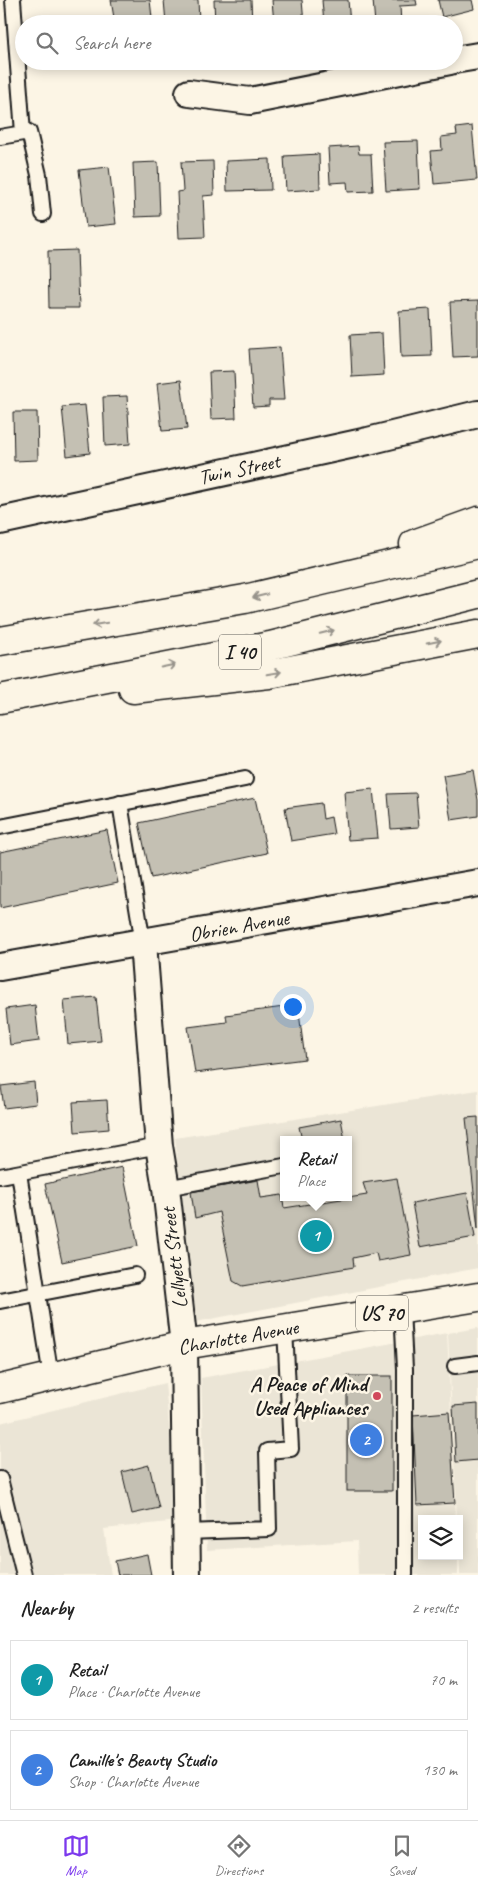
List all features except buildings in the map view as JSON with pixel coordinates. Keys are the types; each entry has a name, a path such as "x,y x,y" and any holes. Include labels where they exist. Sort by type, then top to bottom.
{"main road":[{"path":"298,587 478,521"},
{"name":"I 40","path":"0,641 245,599 478,544"},
{"name":"I 40","path":"0,699 270,646 478,594"},
{"path":"0,704 269,674 478,634"},
{"name":"Charlotte Avenue","path":"0,1389 184,1344 478,1297"}],"street":[{"path":"463,58 478,56"},
{"path":"189,93 250,101 405,70"},
{"name":"Twin Street","path":"0,521 368,441 478,414"},
{"name":"Obrien Avenue","path":"0,967 478,883"},
{"name":"Lellyett Street","path":"144,943 159,1146 166,1188 184,1344 187,1575"}],"lane":[{"path":"13,0 15,27"},
{"path":"18,70 23,133"},
{"path":"0,137 29,132 39,174 43,214"},
{"path":"0,827 245,779"},
{"path":"120,803 144,943"},
{"path":"0,1176 159,1146"},
{"path":"166,1188 280,1167"},
{"path":"19,1173 51,1377"},
{"path":"0,1300 135,1275"},
{"path":"402,1310 405,1369 405,1575"},
{"path":"187,1532 269,1529 267,1451 291,1448 285,1328"},
{"path":"454,1366 478,1363"},
{"path":"0,1479 24,1575"}],"shaded area":[{"path":"478,1090 478,1268 195,1322 175,1138"},
{"path":"478,1328 478,1575 460,1575 460,1560 463,1560 463,1515 457,1515 448,1333"},
{"path":"447,1333 456,1515 418,1515 418,1560 458,1560 458,1575 358,1575 357,1541 207,1550 201,1378"},
{"path":"165,1383 178,1521 104,1529 111,1575 0,1575 0,1423"}],"place":[{"name":"Retail","path":"316,1236"},
{"name":"A Peace of Mind Used Appliances","path":"377,1396"},
{"name":"Camille's Beauty Studio","path":"366,1440"}]}
